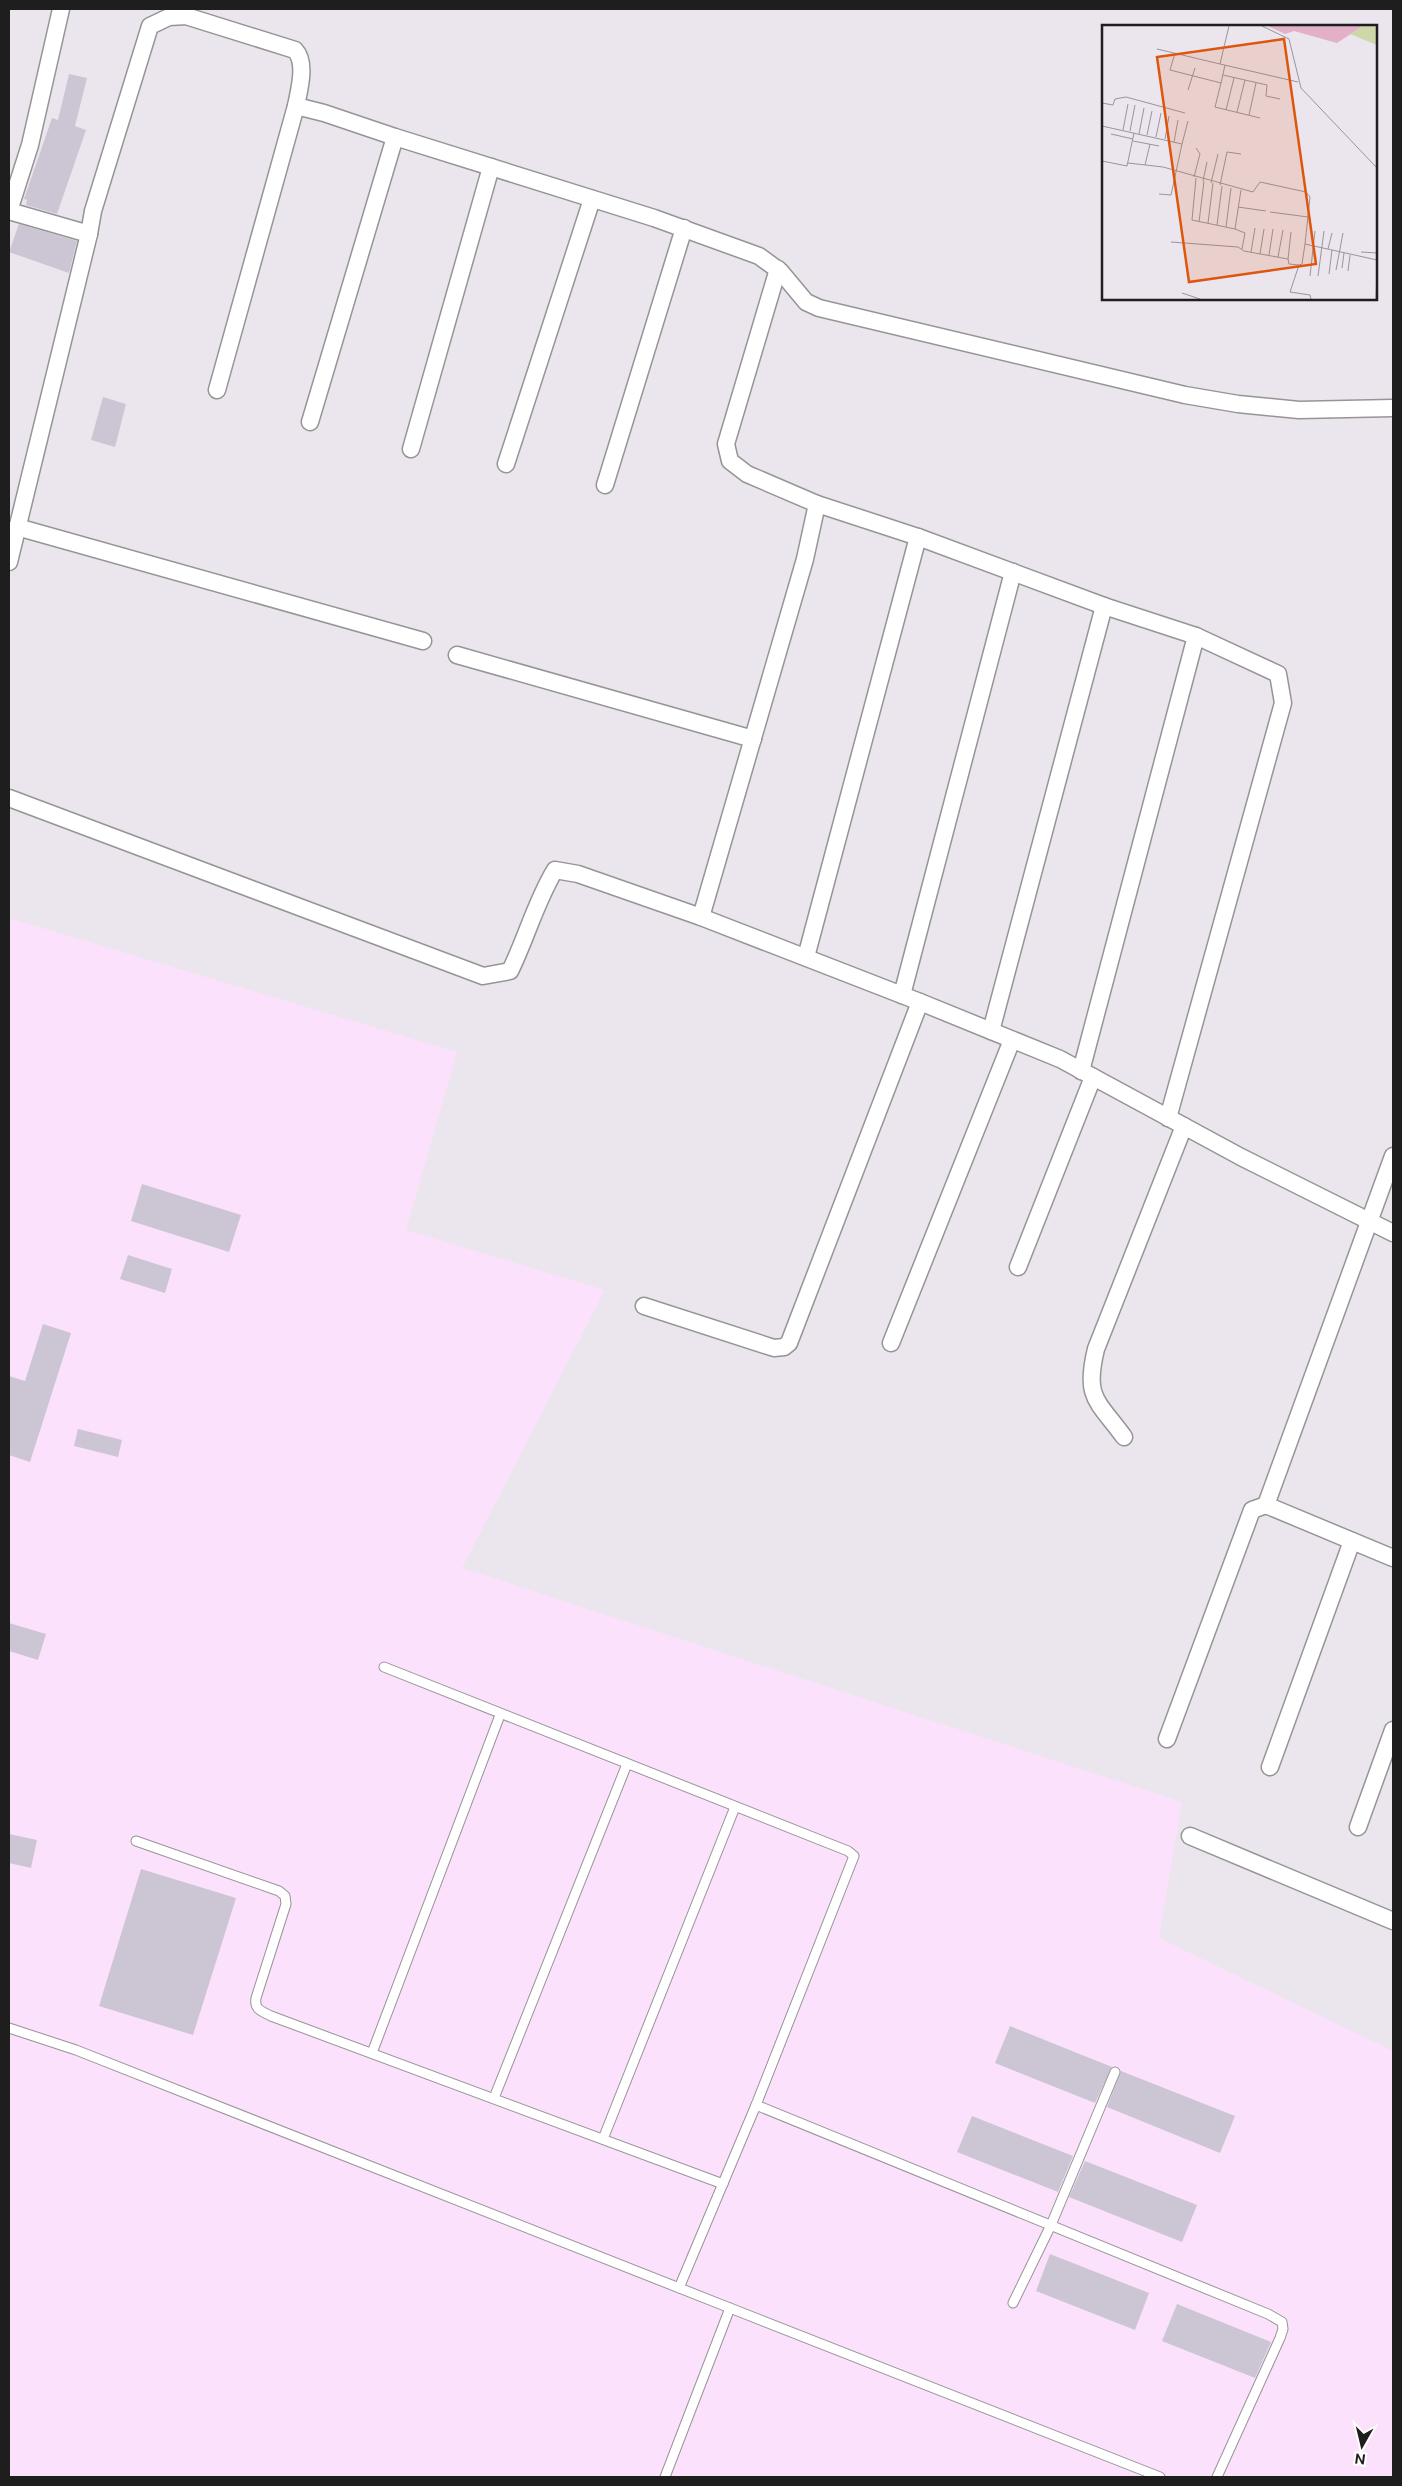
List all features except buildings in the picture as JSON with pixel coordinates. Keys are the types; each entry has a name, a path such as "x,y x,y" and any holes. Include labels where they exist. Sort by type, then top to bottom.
{"street":[{"path":"61,9 30,145 9,211 89,234"},
{"path":"9,562 93,211 150,26 169,16 188,12 295,50 301,56 296,106 217,390"},
{"path":"296,106 324,113 395,138 684,228 760,256 778,269 806,302 819,308 1184,395 1269,408 1299,410 1393,408"},
{"path":"310,422 395,138"},
{"path":"411,449 491,167"},
{"path":"506,464 592,199"},
{"path":"604,484 684,228"},
{"path":"778,269 726,444 730,460 747,474 817,504 918,537 1104,606 1196,636 1278,674 1283,703 1168,1118"},
{"path":"701,916 805,559 817,504"},
{"path":"17,527 423,641"},
{"path":"806,957 918,537"},
{"path":"902,995 1013,572"},
{"path":"991,1031 1104,606"},
{"path":"1018,1267 1087,1074 1196,636"},
{"path":"457,655 753,738"},
{"path":"9,798 483,976 510,971 524,943 548,881 555,870 578,874 701,916 1012,1040 1087,1074 1371,1223 1393,1232"},
{"path":"644,1306 774,1348 784,1347 789,1343 920,1002"},
{"path":"891,1343 1012,1040"},
{"path":"1124,1437 1092,1393 1090,1373 1096,1349 1184,1126"},
{"path":"1266,1505 1371,1223 1393,1156"},
{"path":"1167,1738 1252,1510 1266,1505 1393,1558"},
{"path":"1270,1767 1352,1541"},
{"path":"1358,1827 1393,1730"},
{"path":"1190,1836 1393,1922"}],"lane":[{"path":"384,1667 848,1851 854,1856 756,2105 680,2288"},
{"path":"372,2053 500,1714"},
{"path":"494,2098 627,1764"},
{"path":"603,2139 735,1807"},
{"path":"136,1841 279,1892 285,1896 286,1904 256,1998 257,2009 722,2184"},
{"path":"9,2028 76,2050 1160,2477"},
{"path":"1013,2303 1051,2226 1115,2072"},
{"path":"756,2105 1268,2314 1282,2322 1283,2329 1280,2338 1217,2477"},
{"path":"664,2477 730,2308"}],"shaded area":[{"path":"9,918 457,1052 406,1230 605,1290 462,1568 1182,1802 1159,1938 1393,2051 1393,2477 9,2477"}]}
